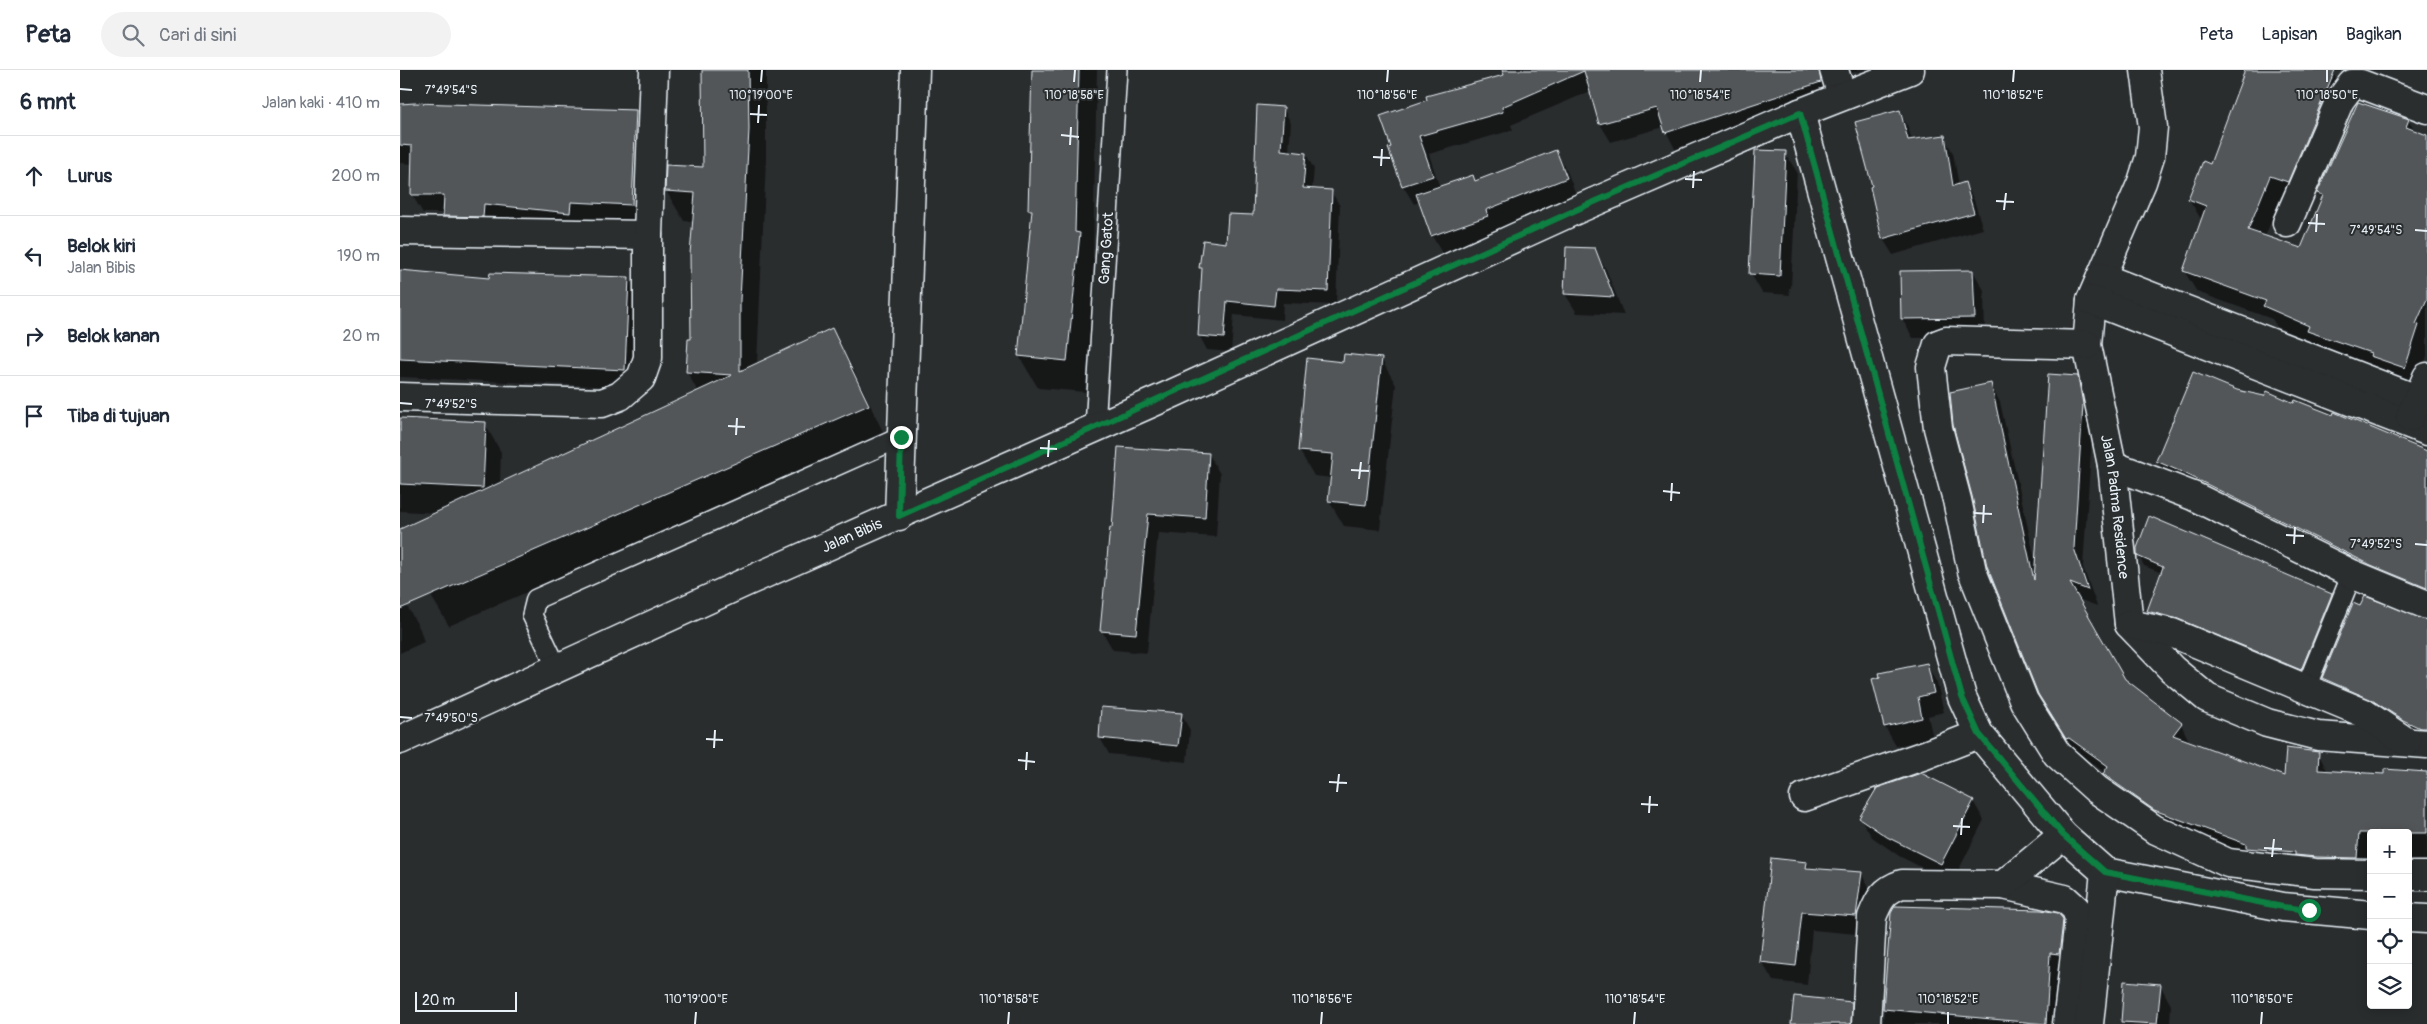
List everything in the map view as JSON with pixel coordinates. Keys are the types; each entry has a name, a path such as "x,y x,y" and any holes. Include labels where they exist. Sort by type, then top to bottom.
{"street":[{"path":"400,397 602,403 620,396 641,378 648,358 648,235 654,70"},
{"path":"899,516 915,70"},
{"path":"1834,70 1842,96"},
{"name":"Jalan Bibis","path":"400,740 746,582 1165,397 1578,209 1800,113 1910,70"},
{"name":"Jalan Padma Residence","path":"2129,624 2112,465 2086,345 2096,289 2142,182 2150,157 2152,127 2145,70"},
{"path":"2287,223 2340,100 2352,84 2361,84 2427,109"},
{"path":"1800,113 1962,697 1979,734 2063,835 2105,872 2283,907 2367,914"},
{"path":"400,231 648,235"},
{"path":"2096,289 2421,407"},
{"path":"2086,345 1946,341 1938,344 1931,367 1938,428 1957,500 1972,571 2024,701 2057,754 2096,789 2154,829 2228,863 2315,873 2367,874"},
{"path":"2112,465 2193,496 2352,574 2427,605"},
{"path":"2129,624 2172,633 2364,713 2417,743"},
{"path":"2129,624 2172,669 2207,698 2267,723 2318,736 2417,743"},
{"path":"1804,797 1979,734"},
{"path":"2003,885 2063,835"},
{"path":"2089,1024 2105,872"},
{"path":"2412,876 2427,876"},
{"path":"1866,1024 1872,916 1877,903 1890,888 1902,884 2003,885 2065,899 2076,909 2079,919 2067,1024"},
{"path":"2412,918 2427,919"}],"lane":[{"name":"Gang Gatot","path":"1095,427 1117,70"},
{"path":"557,668 532,615 536,599 901,437"},
{"path":"2305,690 2352,574"}],"building":[{"path":"702,70 748,70 749,129 740,300 740,371 832,328 869,405 400,609 400,529 732,375 686,372 688,339 691,339 690,254 695,193 665,191 666,165 703,167"},
{"path":"1032,70 1079,70 1075,232 1080,233 1067,361 1018,356 1032,210 1028,210"},
{"path":"1502,70 1819,70 1821,82 1665,133 1657,108 1599,124 1584,71 1502,107 1503,112 1419,136 1433,176 1402,186 1388,148 1391,147 1380,116 1427,100 1426,96 1504,75"},
{"path":"2245,70 2335,70 2288,182 2270,176 2248,230 2301,248 2323,195 2317,193 2358,102 2409,119 2406,127 2427,135 2427,299 2416,324 2419,325 2405,368 2370,356 2371,353 2307,331 2309,326 2263,306 2266,301 2183,271 2206,206 2188,199 2203,161 2210,164"},
{"path":"400,104 636,110 632,205 571,202 570,213 484,204 483,217 443,216 444,195 411,195 412,146 400,145"},
{"path":"1257,105 1284,107 1281,150 1306,153 1303,188 1332,190 1328,291 1276,289 1274,306 1227,301 1224,338 1198,336 1202,268 1199,268 1203,240 1226,243 1228,214 1253,215"},
{"path":"1900,110 1908,140 1945,135 1953,186 1965,182 1974,213 1882,239 1870,187 1872,186 1855,122"},
{"path":"1556,150 1567,178 1486,210 1488,216 1431,236 1416,194 1473,175 1475,181"},
{"path":"1755,150 1786,151 1780,276 1749,274"},
{"path":"1566,247 1595,248 1614,297 1564,294"},
{"path":"400,270 489,278 490,273 629,277 625,370 400,359"},
{"path":"1973,270 1975,318 1901,319 1900,271"},
{"path":"1344,354 1382,358 1366,505 1328,501 1333,454 1298,451 1307,358 1343,362"},
{"path":"2193,372 2237,390 2264,396 2267,391 2294,403 2295,400 2333,415 2334,412 2427,451 2427,588 2371,565 2156,461"},
{"path":"2048,374 2078,376 2083,404 2074,548 2088,590 2070,583 2125,679 2182,723 2173,735 2284,776 2286,748 2319,752 2318,770 2384,774 2384,769 2427,772 2427,833 2412,833 2412,829 2367,829 2367,833 2359,833 2357,858 2316,857 2295,855 2295,852 2246,848 2246,844 2154,810 2103,774 2108,766 2069,738 2066,739 2038,694 1987,566 1972,496 1953,425 1950,392 1991,383 2034,580"},
{"path":"400,418 486,422 483,488 400,484"},
{"path":"1118,447 1209,453 1205,518 1148,514 1136,634 1100,631 1110,527 1112,528"},
{"path":"2149,516 2332,594 2301,670 2178,619 2147,611 2163,567 2137,556 2137,548"},
{"path":"2365,596 2427,620 2427,728 2420,728 2403,720 2370,699 2322,678 2353,603 2360,606"},
{"path":"1927,663 1934,693 1918,697 1922,718 1884,727 1872,679 1880,677 1879,673"},
{"path":"1101,707 1182,713 1178,746 1099,738"},
{"path":"1921,773 1974,800 1941,864 1887,837 1859,818 1877,788"},
{"path":"1771,858 1807,862 1806,868 1862,872 1856,916 1802,912 1796,966 1760,962"},
{"path":"1895,906 2041,910 2058,913 2063,919 2062,930 2059,954 2050,953 2046,1024 1883,1009 1891,913"},
{"path":"2124,981 2161,984 2157,1024 2121,1022"},
{"path":"1794,996 1852,1002 1851,1024 1791,1024"}],"route":[{"path":"901,437 899,516 957,488 1405,289 1578,209 1800,113 1962,697 1979,734 2063,835 2105,872 2283,907 2309,910"}]}
